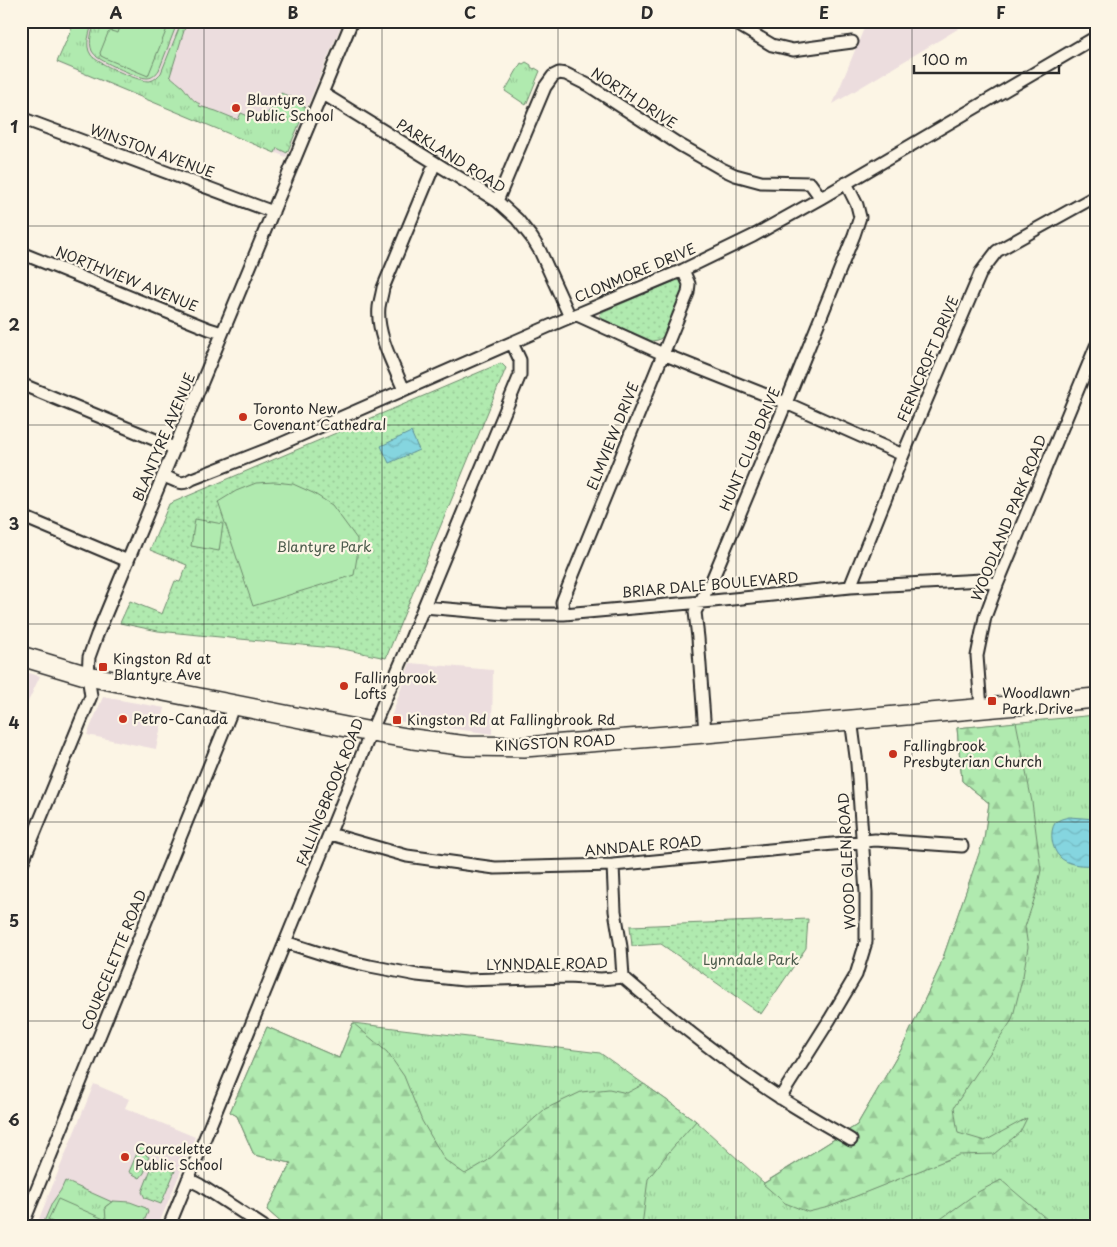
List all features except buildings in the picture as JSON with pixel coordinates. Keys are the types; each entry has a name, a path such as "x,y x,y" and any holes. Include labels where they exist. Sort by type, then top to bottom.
{"main road":[{"name":"KINGSTON ROAD","path":"21,656 88,676 371,732 466,746 524,747 1096,698"}],"street":[{"name":"BLANTYRE AVENUE","path":"21,866 91,696 88,676 89,657 352,21"},
{"path":"732,21 747,25 772,45 793,50 852,42"},
{"name":"CLONMORE DRIVE","path":"164,476 180,483 187,483 192,479 276,446 683,270 753,236 821,198 1096,37"},
{"name":"NORTH DRIVE","path":"497,201 545,87 553,76 559,73 570,75 588,85 722,170 761,182 810,183 821,198"},
{"name":"PARKLAND ROAD","path":"322,93 497,201 517,219 532,238 574,316"},
{"name":"WINSTON AVENUE","path":"21,118 273,212"},
{"path":"404,390 379,325 379,308 383,288 435,163"},
{"name":"HUNT CLUB DRIVE","path":"705,733 695,612 712,580 854,235 860,217 857,205 846,183"},
{"name":"FERNCROFT DRIVE","path":"850,587 903,454 981,272 997,251 1096,196"},
{"name":"NORTHVIEW AVENUE","path":"21,253 222,333"},
{"name":"ELMVIEW DRIVE","path":"564,614 562,602 689,291 690,284 683,270"},
{"path":"574,316 786,403 903,454"},
{"name":"FALLINGBROOK ROAD","path":"169,1226 520,374 520,360 512,343"},
{"name":"WOODLAND PARK ROAD","path":"982,708 977,656 985,617 1096,346"},
{"path":"21,384 175,449"},
{"path":"21,516 128,561"},
{"name":"BRIAR DALE BOULEVARD","path":"424,607 506,614 564,614 850,587 982,580 997,585"},
{"name":"COURCELETTE ROAD","path":"22,1226 234,705"},
{"name":"WOOD GLEN ROAD","path":"780,1098 856,975 866,942 866,893 857,764 851,719"},
{"name":"ANNDALE ROAD","path":"330,834 407,856 495,868 613,865 875,840 962,846"},
{"path":"613,865 615,911 624,977"},
{"name":"LYNNDALE ROAD","path":"285,942 335,958 370,966 416,975 464,980 624,977 668,1015 745,1074 780,1098 851,1140"},
{"path":"188,1180 200,1185 263,1226"}],"shaded area":[{"name":"Blantyre Public School","path":"75,21 343,21 286,157 57,63"},
{"path":"867,21 971,21 833,104"},
{"path":"410,663 493,670 492,734 390,720"},
{"path":"21,671 40,676 21,717"},
{"path":"103,697 165,708 156,749 87,735"},
{"name":"Courcelette Public School","path":"94,1084 129,1099 125,1108 195,1137 158,1226 36,1226"}],"green space":[{"path":"75,21 93,21 88,47 94,58 118,71 148,81 154,80 161,73 182,21 187,21 170,76 183,87 192,99 200,104 199,106 238,120 241,113 260,121 275,105 281,93 303,102 302,104 306,108 287,153 277,148 275,153 57,62"},
{"path":"96,21 178,21 159,70 153,77 147,78 122,70 95,55 92,51 90,40"},
{"path":"122,21 170,21 148,76 101,56 100,53 108,33 111,31 118,33"},
{"path":"526,62 534,69 540,71 526,105 505,91 521,63"},
{"path":"677,280 682,281 684,284 683,289 664,336 658,340 652,341 600,318 602,312"},
{"name":"Blantyre Park","path":"501,363 506,368 386,658 343,649 158,631 120,623 130,601 162,614 175,581 180,582 187,565 150,550 169,504"},
{"path":"275,482 293,484 313,493 332,505 357,539 354,575 253,606 218,502 236,491 256,483"},
{"path":"195,519 223,524 219,551 191,546"},
{"path":"1096,715 1096,1226 285,1226 267,1210 291,1163 254,1155 237,1116 230,1112 267,1027 339,1058 353,1023 600,1053 696,1121 764,1183 857,1125 902,1048 939,969 984,840 989,803 962,781 957,728"},
{"path":"1016,722 1032,802 1041,870 1036,894 1025,927 1028,947 1012,1020 954,1107 958,1133 985,1141 1027,1118 1020,1132 994,1154 959,1155 829,1207 808,1212 785,1203 763,1184 857,1125 902,1048 939,969 984,839 989,803 962,781 957,728"},
{"name":"Lynndale Park","path":"808,919 806,948 761,1014 661,944 632,946 630,926"},
{"path":"353,1023 387,1052 404,1076 422,1121 445,1160 465,1174 487,1161 545,1109 581,1092 609,1089 627,1093 644,1084 696,1121 648,1179 642,1226 285,1226 267,1210 291,1163 254,1155 237,1116 230,1112 267,1027 339,1058"},
{"path":"141,1144 150,1148 146,1155 149,1157 145,1165 147,1166 140,1178 129,1172"},
{"path":"158,1164 175,1171 161,1204 145,1198 142,1192 151,1169 155,1170"},
{"path":"1001,1180 1055,1226 931,1226 978,1192"},
{"path":"65,1181 112,1202 105,1207 108,1226 36,1226 36,1224 43,1224 52,1203"},
{"path":"58,1199 106,1220 105,1207 113,1201 130,1202 146,1208 148,1212 142,1226 61,1226 48,1220"}],"water":[{"path":"411,432 419,450 389,463 381,446"},
{"path":"1069,817 1096,819 1096,864 1082,865 1071,863 1062,859 1057,853 1052,840 1053,827 1058,821"}],"place":[{"name":"Blantyre Public School","path":"236,108"},
{"name":"Toronto New Covenant Cathedral","path":"243,417"},
{"name":"Kingston Rd at Blantyre Ave","path":"103,667"},
{"name":"Fallingbrook Lofts","path":"344,686"},
{"name":"Woodlawn Park Drive","path":"992,701"},
{"name":"Petro-Canada","path":"123,719"},
{"name":"Kingston Rd at Fallingbrook Rd","path":"397,720"},
{"name":"Fallingbrook Presbyterian Church","path":"893,754"},
{"name":"Courcelette Public School","path":"125,1157"}]}
